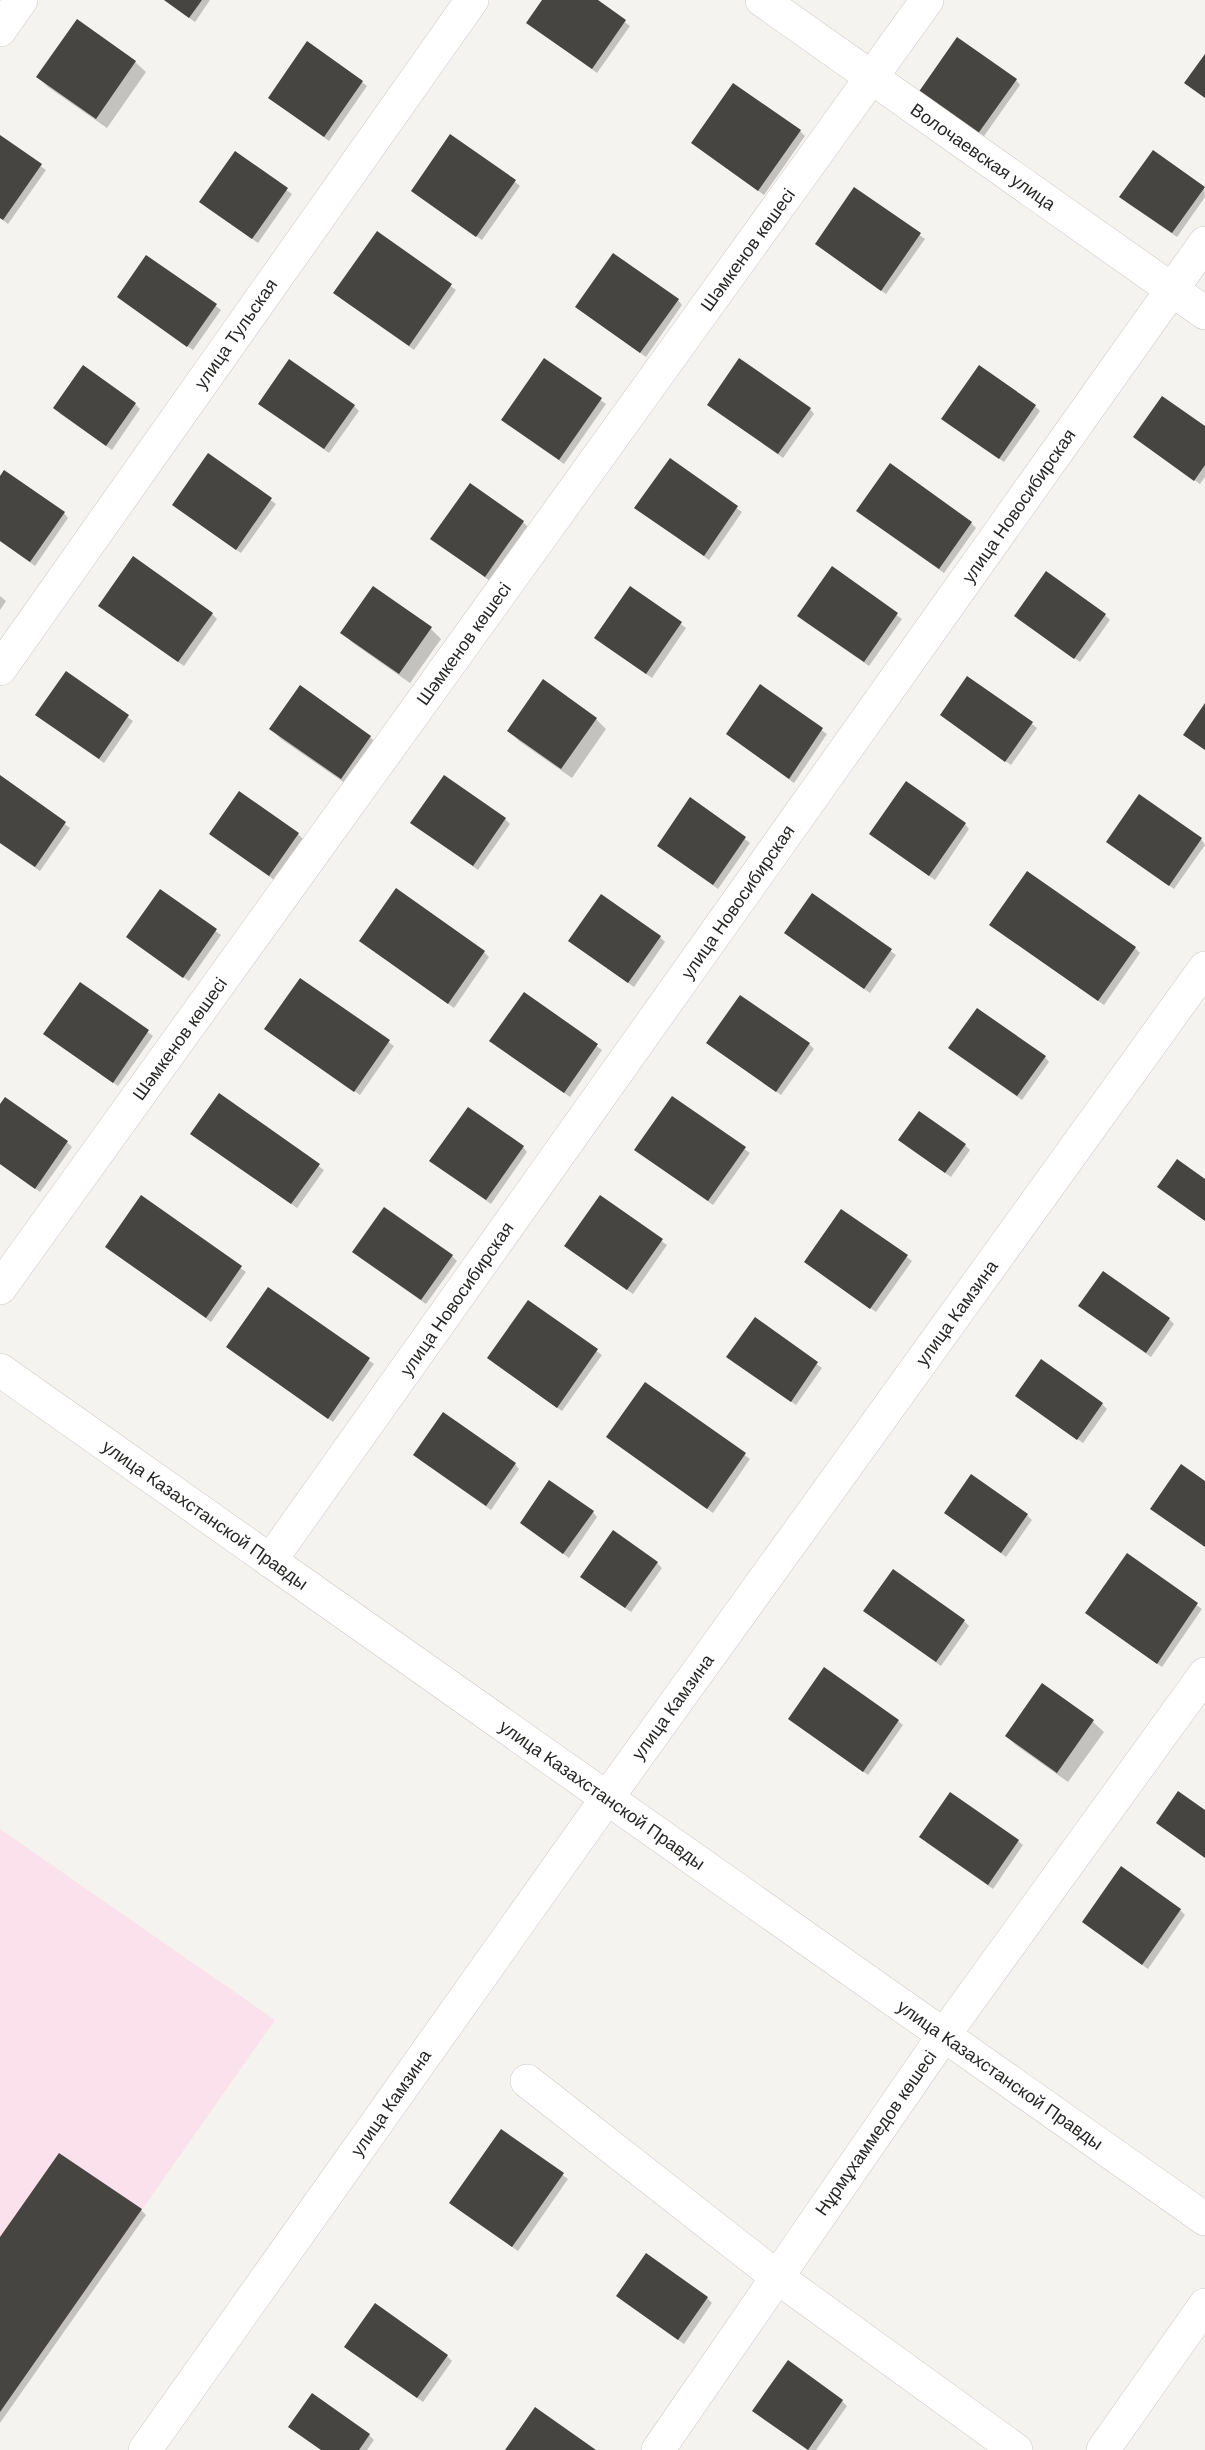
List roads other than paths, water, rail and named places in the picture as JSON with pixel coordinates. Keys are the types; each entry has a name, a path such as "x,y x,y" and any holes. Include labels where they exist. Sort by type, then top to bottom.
{"street":[{"path":"0,30 21,0"},
{"name":"улица Тульская","path":"0,669 472,0"},
{"name":"Волочаевская улица","path":"762,0 1205,313"},
{"name":"Шәмкенов көшесі","path":"0,1288 927,0"},
{"name":"улица Новосибирская","path":"270,1561 1205,243"},
{"name":"улица Камзина","path":"145,2450 607,1798 1205,968"},
{"name":"улица Казахстанской Правды","path":"0,1370 1205,2219"},
{"name":"Нұрмұхаммедов көшесі","path":"658,2450 944,2035 1205,1674"},
{"path":"526,2081 777,2277 1016,2450"},
{"path":"1103,2450 1205,2305"}]}
